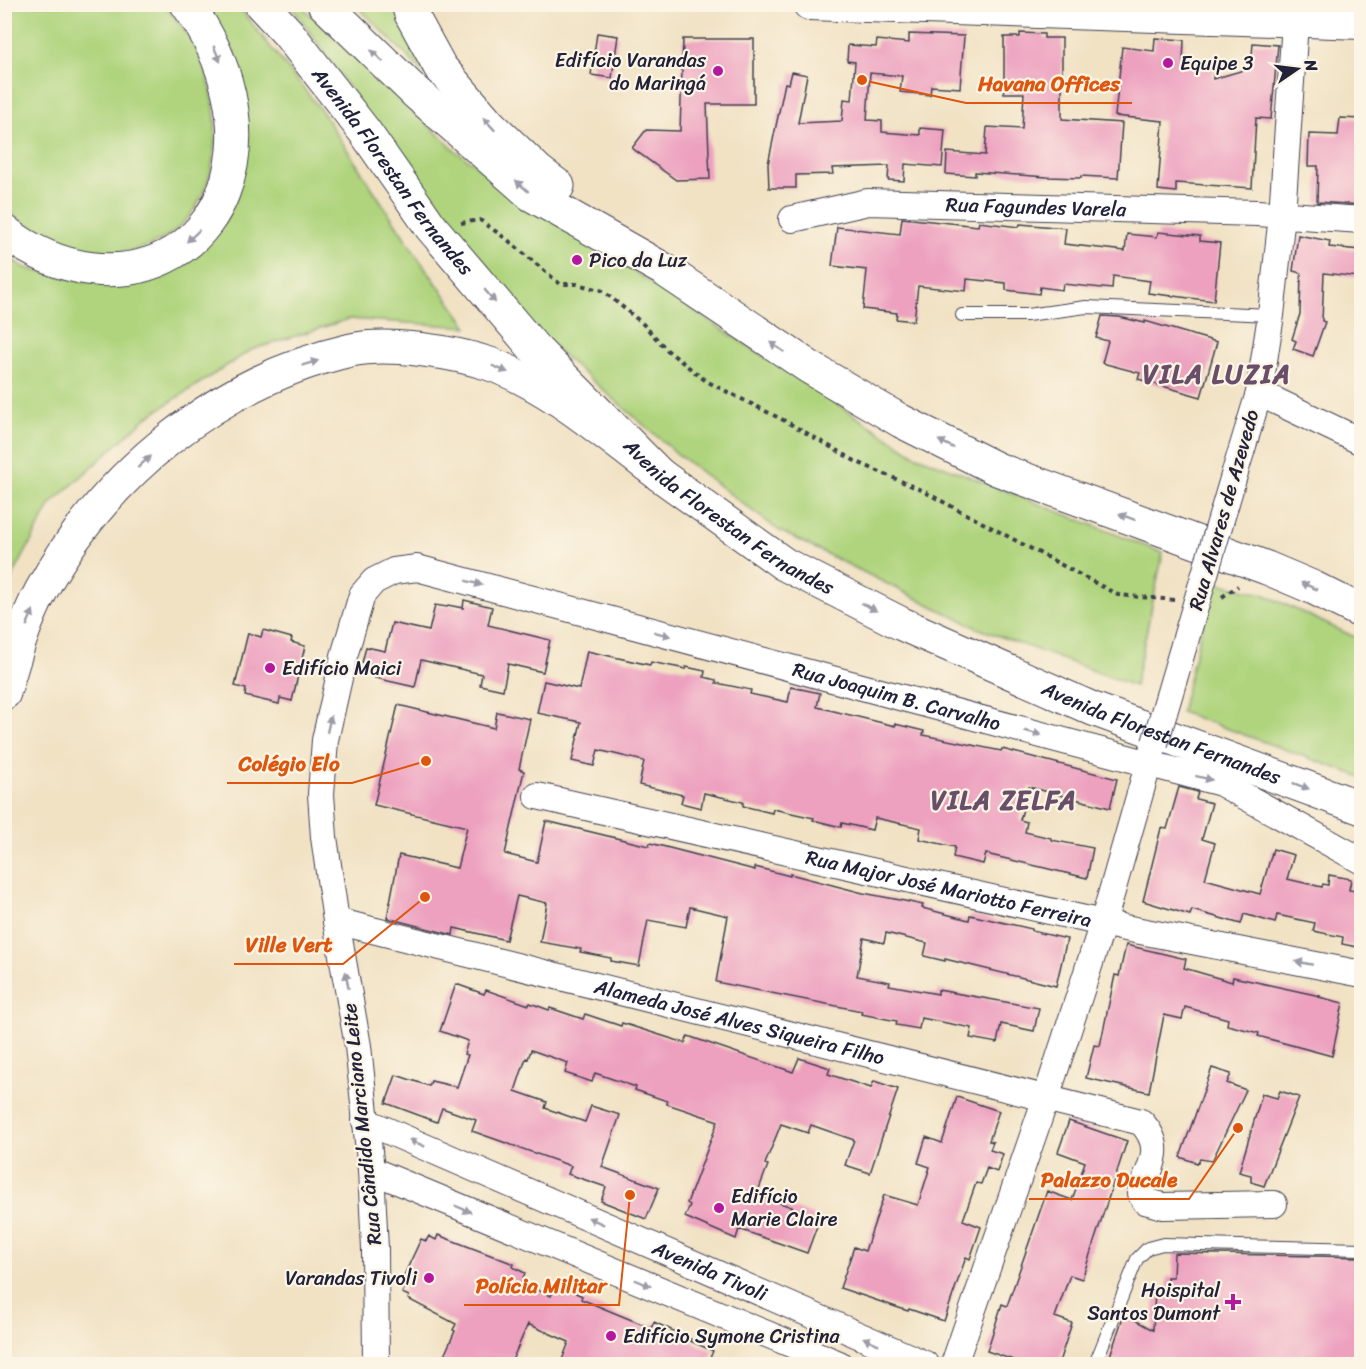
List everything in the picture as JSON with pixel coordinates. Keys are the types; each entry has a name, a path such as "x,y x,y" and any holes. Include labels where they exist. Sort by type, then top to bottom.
{"highway":[{"path":"4,231 22,245 44,257 92,270 116,270 155,262 189,241 203,227 215,211 224,193 231,162 233,130 230,99 222,68 210,38 187,4"},
{"name":"Avenida Florestan Fernandes","path":"261,4 288,33 365,132 431,227 534,348 660,475 784,564 902,624 1093,709 1362,808"},
{"path":"324,4 415,92 532,195 663,269"},
{"path":"408,4 440,67 490,125 538,171 663,269 809,368 901,421 997,470 1267,568 1312,586 1362,612"},
{"path":"4,693 16,648 41,591 74,538 114,490 167,441 218,403 285,370 353,350 399,348 445,352 490,364 532,382 660,475"}],"street":[{"path":"809,4 1251,12 1295,22 1362,23"},
{"name":"Rua Alvares de Azevedo","path":"954,1365 1046,1098 1103,923 1259,393 1271,315 1282,215 1295,22"},
{"name":"Rua Fagundes Varela","path":"792,219 868,202 1282,215 1362,220"},
{"path":"1259,393 1362,442"},
{"name":"Rua Joaquim B. Carvalho","path":"417,568 1151,754 1221,783 1362,861"},
{"name":"Rua Cândido Marciano Leite","path":"376,1365 375,1249 370,1170 358,1046 336,921 324,837 321,794 326,741 344,656 362,595 374,581 394,571 417,568"},
{"name":"Rua Major José Mariotto Ferreira","path":"537,796 1103,923 1362,974"},
{"name":"Alameda José Alves Siqueira Filho","path":"336,921 1141,1122 1150,1132 1154,1143 1154,1155 1140,1192 1145,1201 1163,1206 1274,1204"},
{"name":"Avenida Tivoli","path":"365,1121 924,1365"},
{"name":"Avenida Tivoli","path":"370,1170 839,1365"}],"lane":[{"path":"962,315 1027,315 1086,307 1271,315"},
{"path":"1095,1365 1137,1258 1148,1248 1163,1244 1362,1249"}],"path":[{"path":"431,227 480,220 509,240 560,284 577,284 603,291 642,323 667,350 706,381 789,423 855,461 921,490 1118,595 1176,600"},
{"path":"1220,598 1267,568"}],"green space":[{"path":"5,5 165,5 184,30 195,47 207,75 214,107 215,138 211,169 202,196 186,220 164,238 136,250 87,252 61,245 37,233 5,207"},
{"path":"204,5 237,5 321,110 416,255 468,327 349,319 251,350 147,417 51,504 5,591 5,255 25,268 86,282 194,250 241,109 236,55"},
{"path":"291,5 300,5 456,151 523,199 915,455 1163,553 1135,686 977,628 778,530 681,457 544,339 453,239"},
{"path":"355,5 394,5 426,75 360,9"},
{"path":"1213,582 1263,594 1361,640 1361,777 1181,712"}],"building":[{"path":"597,33 618,36 612,78 591,75"},
{"path":"1020,33 1044,34 1044,38 1062,38 1062,119 1122,123 1118,178 1047,177 975,172 975,176 946,174 947,152 985,155 987,127 1022,129 1024,93 1004,93 1004,37 1020,37"},
{"path":"909,34 964,36 960,88 931,86 930,95 900,92 902,76 870,73 867,120 882,121 882,132 920,135 920,128 945,130 942,167 905,164 904,181 888,180 889,166 832,168 833,174 796,175 796,188 769,188 768,164 785,83 789,84 792,72 807,75 798,123 842,121 844,99 852,100 855,62 847,61 848,45 876,47 877,40 909,43"},
{"path":"1155,38 1184,40 1183,61 1214,64 1213,79 1251,68 1253,43 1278,45 1271,119 1256,118 1252,188 1176,183 1176,192 1158,190 1163,121 1115,116 1122,47 1154,51"},
{"path":"683,39 754,39 754,104 707,104 710,179 676,180 632,148 646,130 680,131"},
{"path":"1340,118 1362,119 1362,205 1317,202 1318,166 1308,166 1309,134 1338,135"},
{"path":"902,218 978,226 979,222 1019,227 1020,224 1066,228 1064,244 1125,251 1127,234 1157,237 1158,232 1200,236 1200,241 1220,243 1214,301 1148,293 1150,281 1113,276 1112,289 1063,284 1062,290 1040,287 1039,294 1006,290 1006,283 967,279 966,291 918,286 914,321 896,319 897,313 863,309 867,270 832,266 837,227 900,234"},
{"path":"1298,235 1330,241 1329,247 1361,250 1358,277 1324,273 1322,321 1325,322 1313,356 1293,349 1296,341 1292,339 1300,314 1301,273 1293,271"},
{"path":"1102,316 1145,323 1145,321 1217,342 1201,397 1138,379 1140,373 1102,363 1108,341 1096,338"},
{"path":"464,600 492,607 488,625 550,640 543,672 508,664 503,690 480,685 482,674 421,660 415,687 375,678 377,666 362,663 366,647 385,651 392,623 429,631 435,605 463,608"},
{"name":"Edifício Maici","path":"263,630 292,638 291,642 305,646 292,701 280,698 279,704 245,696 246,689 235,686 248,633 261,637"},
{"path":"587,651 650,665 651,662 705,671 704,677 716,680 716,683 751,690 750,694 788,702 791,687 820,693 817,707 924,731 923,735 1001,751 1002,749 1117,779 1110,808 1029,787 1020,820 1027,822 1025,832 1051,838 1051,840 1093,848 1087,878 986,854 983,864 953,857 955,847 919,839 921,828 875,818 872,830 842,823 841,827 773,809 772,813 743,806 743,802 704,793 701,808 681,803 683,795 639,785 644,761 598,750 594,766 572,761 581,722 537,713 544,681 579,689"},
{"path":"398,705 494,728 497,712 530,719 519,769 524,771 505,854 537,862 546,821 649,846 650,843 755,870 755,867 790,876 790,874 863,893 923,905 922,908 969,920 970,915 1032,929 1032,931 1067,939 1056,986 924,956 927,943 886,933 884,943 864,938 857,976 890,982 889,985 938,994 938,990 1039,1008 1034,1031 1001,1024 997,1043 970,1038 972,1028 921,1018 919,1029 896,1025 897,1021 861,1014 862,1011 716,982 728,916 690,907 686,927 648,920 639,966 580,952 581,949 540,942 547,903 517,896 506,940 454,928 453,935 387,918 399,855 457,868 467,827 374,805"},
{"path":"1179,787 1198,792 1196,799 1212,803 1202,839 1215,843 1205,879 1260,894 1273,849 1294,855 1287,879 1322,887 1323,884 1328,885 1329,875 1351,879 1349,890 1362,892 1362,948 1342,944 1343,937 1313,931 1315,923 1277,915 1275,923 1244,914 1241,924 1192,910 1190,915 1143,901 1161,828 1167,829"},
{"path":"1126,945 1186,959 1184,968 1232,982 1233,977 1343,1003 1332,1056 1258,1036 1259,1033 1227,1025 1228,1019 1185,1007 1182,1019 1164,1015 1149,1092 1086,1078 1094,1045 1100,1046 1115,975 1119,976"},
{"path":"456,984 484,994 486,990 529,1005 530,1003 549,1010 550,1008 583,1019 585,1014 621,1026 622,1023 685,1043 688,1036 793,1072 799,1058 830,1068 828,1074 871,1088 874,1081 898,1089 870,1173 845,1165 854,1140 811,1125 808,1133 781,1124 765,1164 768,1165 757,1194 820,1218 807,1253 739,1229 736,1239 685,1217 690,1205 687,1203 718,1121 667,1104 667,1101 635,1090 636,1087 595,1073 592,1082 565,1073 568,1063 531,1050 515,1091 547,1102 545,1108 585,1122 591,1106 620,1115 602,1167 659,1188 646,1219 601,1201 606,1187 568,1174 571,1166 472,1131 476,1120 442,1108 437,1122 386,1103 396,1075 429,1086 431,1081 457,1087 468,1055 464,1054 468,1041 440,1031"},
{"path":"1212,1068 1231,1074 1227,1083 1246,1090 1212,1161 1200,1159 1197,1163 1180,1157"},
{"path":"1280,1091 1299,1097 1264,1186 1251,1182 1251,1175 1239,1172 1262,1094 1277,1098"},
{"path":"957,1097 999,1111 989,1141 993,1142 990,1150 1003,1154 997,1172 987,1168 981,1184 976,1183 963,1220 981,1227 970,1259 966,1257 944,1321 840,1288 854,1247 865,1251 884,1195 918,1205 930,1167 918,1163 926,1137 942,1143"},
{"path":"1069,1121 1127,1141 1082,1279 1070,1275 1055,1317 1072,1323 1058,1365 1028,1365 987,1351 1002,1304 1007,1306 1047,1191 1072,1200 1085,1162 1058,1152"},
{"path":"438,1235 514,1264 513,1267 525,1273 521,1283 551,1296 557,1284 582,1296 581,1299 651,1328 654,1322 691,1339 690,1341 713,1351 707,1365 560,1365 569,1342 528,1324 510,1365 440,1365 456,1324 408,1299 409,1296 402,1293 406,1286 400,1284 421,1239 426,1241 429,1236 436,1240"},
{"name":"Hoispital Santos Dumont","path":"1174,1253 1362,1257 1362,1365 1120,1365 1118,1361 1109,1359 1124,1314 1153,1330 1155,1290 1167,1291 1167,1277 1173,1277"}],"place":[{"name":"Equipe 3","path":"1168,63"},
{"name":"Edifício Varandas do Maringá","path":"718,71"},
{"name":"Havana Offices","path":"862,80"},
{"name":"Pico da Luz","path":"577,260"},
{"name":"Edifício Maici","path":"270,668"},
{"name":"Colégio Elo","path":"426,761"},
{"name":"Ville Vert","path":"425,897"},
{"name":"Palazzo Ducale","path":"1238,1128"},
{"name":"Polícia Militar","path":"630,1195"},
{"name":"Edifício Marie Claire","path":"719,1208"},
{"name":"Varandas Tivoli","path":"429,1278"},
{"name":"Hoispital Santos Dumont","path":"1233,1302"},
{"name":"Edifício Symone Cristina","path":"611,1336"}],"district":[{"name":"VILA LUZIA","path":"1217,374"},
{"name":"VILA ZELFA","path":"1004,800"}]}
